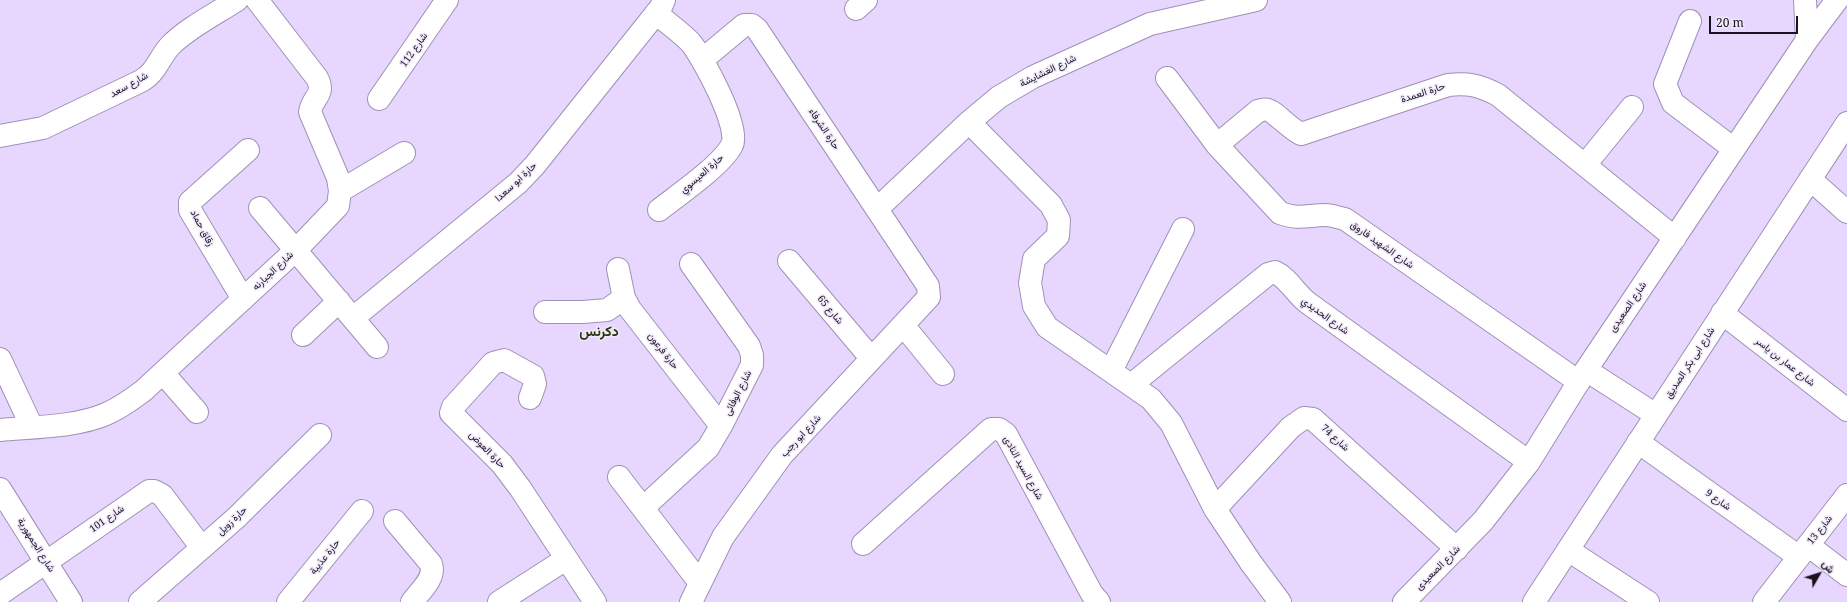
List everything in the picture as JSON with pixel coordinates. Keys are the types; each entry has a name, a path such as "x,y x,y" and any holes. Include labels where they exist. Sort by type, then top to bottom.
{"street":[{"name":"شارع سعد","path":"0,136 43,128 141,81 154,70 164,54 177,40 237,0"},
{"name":"شارع الجبارنه","path":"0,430 86,421 123,406 163,373 296,250 338,206 340,190 338,178 310,112 311,104 319,94 321,86 318,78 257,0"},
{"name":"شارع 112","path":"379,99 447,0"},
{"name":"شارع الغشايشة","path":"877,208 969,122 999,97 1033,77 1150,24 1256,0"},
{"path":"1805,0 1807,40"},
{"name":"شارع الصعيدى","path":"1404,602 1483,521 1529,462 1582,376 1807,40 1837,0"},
{"name":"حارة العيسوي","path":"659,210 724,157 733,144 733,137 724,103 709,71 690,42 660,7"},
{"name":"حارة ابو سعدا","path":"353,318 518,183 535,165 660,7"},
{"path":"1690,21 1665,84 1668,93 1673,104 1734,150"},
{"name":"حارة الشرفاء","path":"702,60 744,25 755,26 928,286"},
{"name":"شارع الشهيد فاروق","path":"1167,78 1217,145 1280,213 1291,217 1310,218 1327,215 1345,219 1582,376 1656,414"},
{"name":"حارة العمدة","path":"1217,145 1258,111 1266,109 1273,112 1284,123 1301,134 1448,85 1465,83 1482,86 1498,95 1675,238"},
{"path":"1585,165 1632,107"},
{"path":"969,122 1051,205 1059,220 1058,236 1034,259 1030,283 1034,306 1047,327 1151,399 1171,423 1215,509 1250,563 1280,602"},
{"name":"شارع ابى بكر الصديق","path":"1534,602 1847,123"},
{"name":"زقاق حماد","path":"243,299 190,210 190,202 248,150"},
{"path":"340,190 404,153"},
{"path":"1810,179 1847,212"},
{"path":"260,208 377,347"},
{"path":"1111,371 1183,229"},
{"name":"شارع 65","path":"789,261 871,358"},
{"name":"شارع الوفائى","path":"643,508 708,448 752,365 752,355 749,346 691,264"},
{"name":"حارة فرعون","path":"618,269 624,298 630,309 721,426"},
{"name":"شارع الحديدي","path":"1131,385 1268,274 1275,272 1281,275 1298,296 1529,462"},
{"name":"شارع ابو رجب","path":"695,593 723,537 782,455 929,297 928,286"},
{"path":"545,312 607,310 624,298"},
{"path":"303,335 339,301"},
{"name":"شارع عمار بن ياسر","path":"1722,313 1847,410"},
{"path":"903,325 943,374"},
{"path":"0,359 32,427"},
{"name":"حارة العوض","path":"530,398 535,384 533,376 504,360 494,363 452,407 451,413 502,464 520,488 595,602"},
{"path":"163,373 197,412"},
{"name":"شارع 74","path":"1215,509 1291,427 1304,418 1313,419 1457,549"},
{"name":"شارع السيد النادى","path":"863,544 991,429 999,429 1006,434 1092,594 1099,602"},
{"name":"حارة زويل","path":"140,602 236,518 320,435"},
{"name":"شارع 9","path":"1638,442 1804,551 1847,575"},
{"path":"619,477 643,508 695,593"},
{"name":"شارع الجمهورية","path":"0,489 71,602"},
{"name":"شارع 101","path":"0,594 145,493 154,491 162,495 202,548"},
{"name":"شارع 13","path":"1764,602 1847,495"},
{"name":"حارة عذيبة","path":"288,602 362,511"},
{"path":"395,521 431,564 432,568 431,577 412,602"},
{"path":"1568,550 1648,602"},
{"path":"499,602 566,559"}],"district":[{"name":"دكرنس","path":"599,332"}]}
